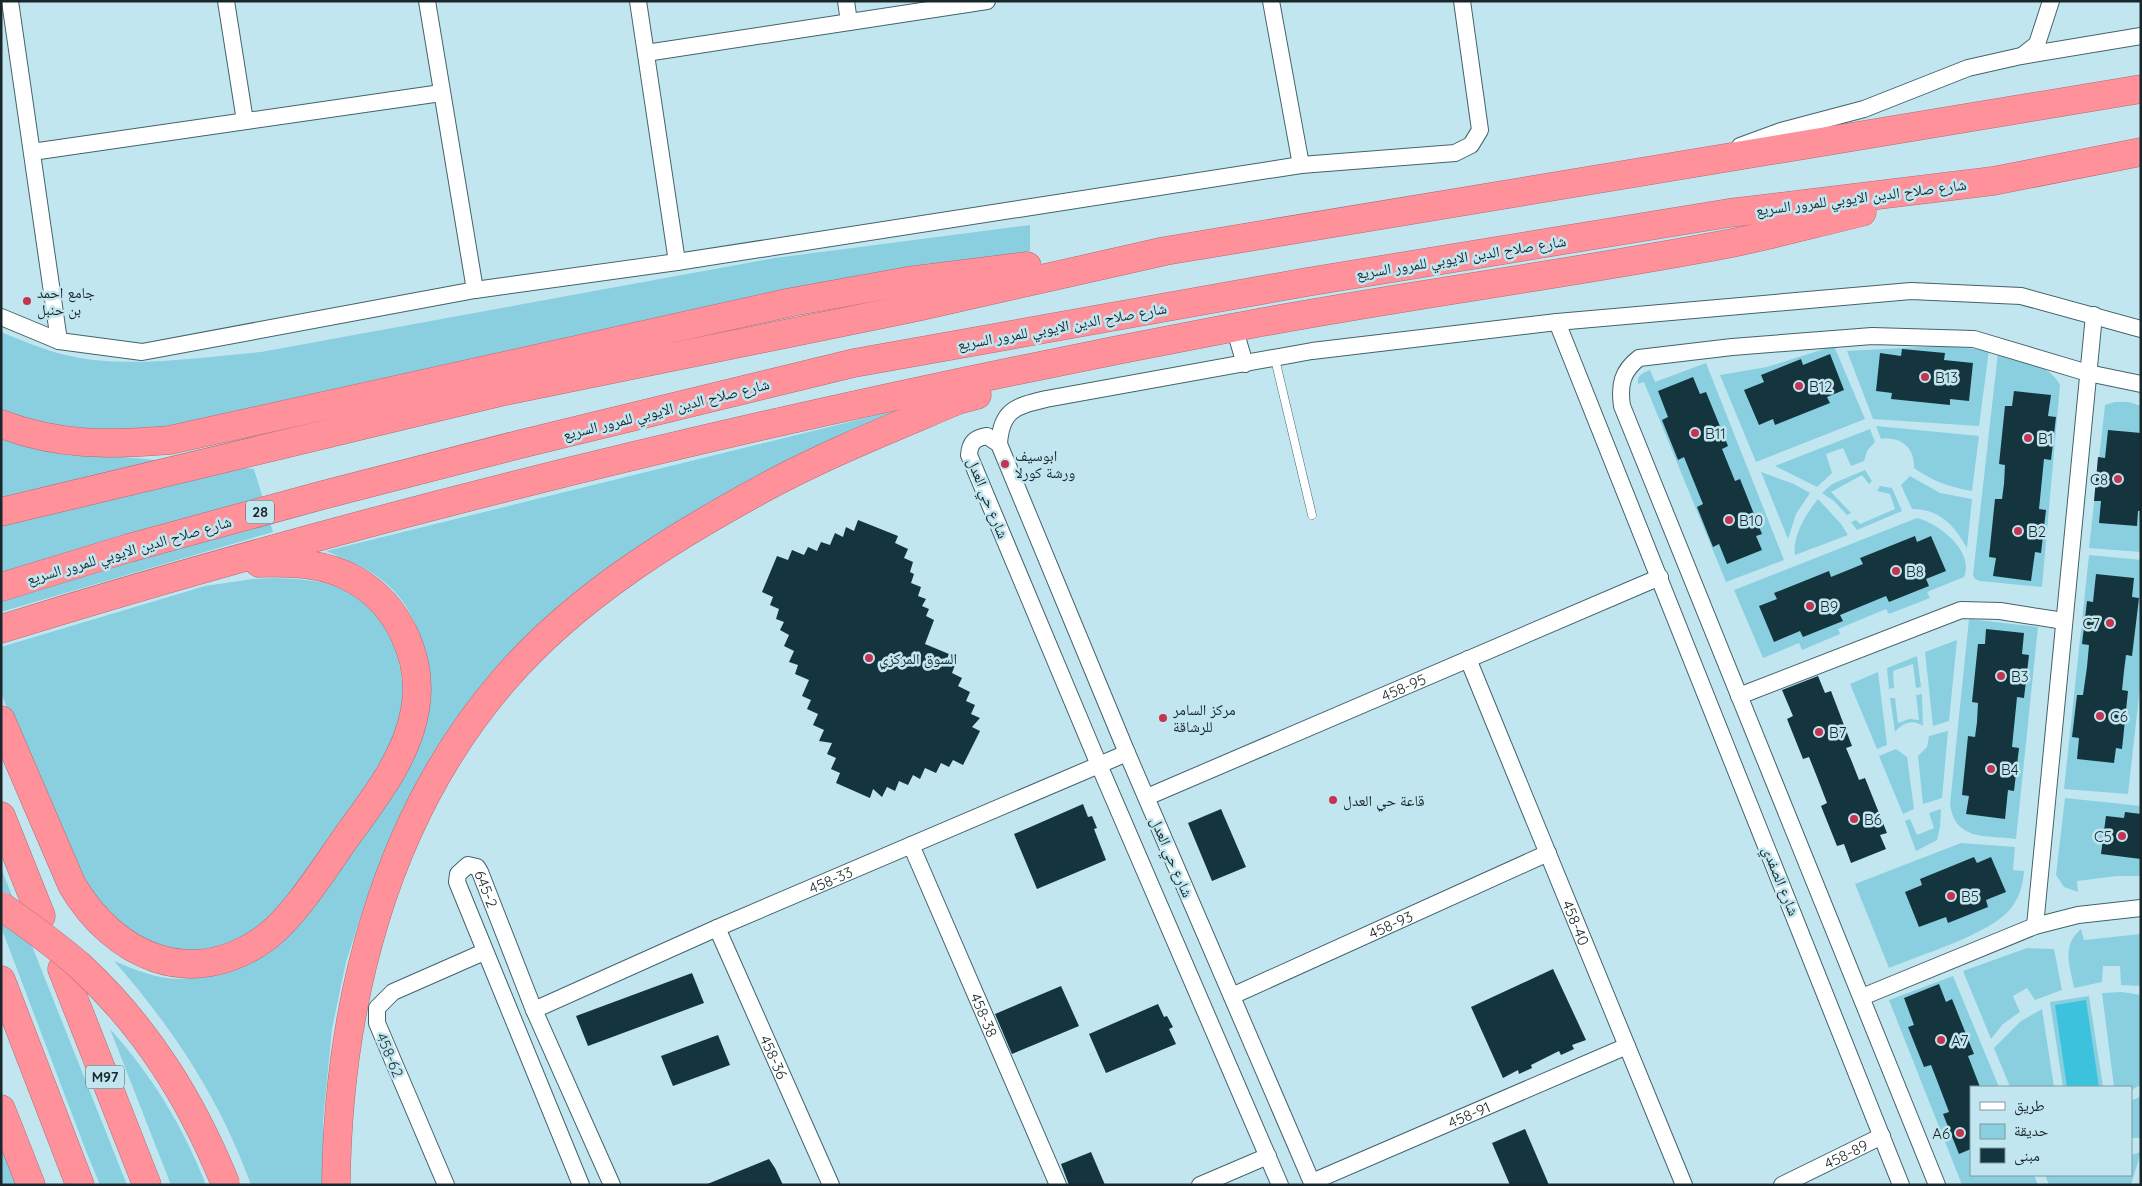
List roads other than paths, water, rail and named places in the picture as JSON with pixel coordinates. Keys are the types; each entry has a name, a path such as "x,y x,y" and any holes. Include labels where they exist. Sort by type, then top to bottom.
{"highway":[{"path":"1,512 505,392 917,307 1165,251 1716,158 2141,89"},
{"name":"شارع صلاح الدين الايوبي للمرور السريع","path":"1,587 157,540 521,444 882,358 1308,282 1729,213 1993,181 2141,152"},
{"path":"1,628 195,570 535,480 806,416 1234,327 1735,242 1993,181"},
{"path":"1,424 69,442 125,444 170,440 840,292 984,271 1165,251"},
{"path":"336,1185 336,1142 346,1038 364,952 376,914 407,835 432,786 456,745 505,679 533,649 581,607 636,566 682,535 775,482 827,456 958,400 1037,377 1110,352"},
{"path":"1,720 59,858 85,907 117,939 139,953 160,960 183,963 218,960 239,954 265,938 314,882 388,776 409,731 417,694 411,650 397,621 368,588 354,579 335,571 294,562 259,563 195,570"},
{"path":"1,816 41,916"},
{"path":"1,906 79,966 130,1018 184,1094 197,1117 226,1185"},
{"name":"M97","path":"62,969 147,1185"},
{"path":"1,980 80,1185"},
{"path":"1,1109 32,1185"}],"street":[{"path":"10,1 59,341"},
{"path":"226,1 246,121"},
{"path":"427,1 475,290"},
{"path":"638,1 677,262"},
{"path":"846,1 849,22"},
{"path":"646,53 987,1"},
{"path":"1271,1 1301,165"},
{"path":"1,317 59,341 142,352 475,290 677,262 1301,165 1454,153 1471,145 1480,130 1462,1"},
{"path":"2021,56 2037,44 2044,28 2051,1"},
{"path":"1716,158 1749,142 1864,109 1951,74 2021,56 2141,36"},
{"path":"32,152 441,93"},
{"path":"999,444 1003,422 1016,406 1312,351 1557,322 1911,291 2021,296 2141,329"},
{"path":"2035,926 2094,315"},
{"name":"شارع الصفدي","path":"1557,322 1901,1185"},
{"path":"1234,327 1245,364"},
{"path":"1937,1185 1622,406 1621,382 1629,366 1639,358 1732,347 1872,336 1974,339 2088,373 2141,384"},
{"name":"شارع حي العدل","path":"1280,1185 1099,765 969,455 970,445 977,437 987,436 999,444 1127,753 1313,1184"},
{"name":"458-95","path":"1147,797 1660,577"},
{"path":"1739,696 1962,610 2000,611 2064,620"},
{"name":"458-40","path":"1468,660 1684,1185"},
{"name":"458-33","path":"534,1010 717,928 1127,753"},
{"name":"458-38","path":"911,845 1058,1185"},
{"name":"458-93","path":"1232,996 1548,853"},
{"name":"645-2","path":"581,1185 484,952 457,882 458,874 468,865 477,867 480,872 534,1010 612,1185"},
{"path":"1862,997 2035,926 2078,915 2141,908"},
{"name":"458-36","path":"717,928 831,1185"},
{"name":"458-62","path":"446,1185 376,1024 377,1008 393,992 484,952"},
{"path":"505,1003 527,992"},
{"name":"458-91","path":"1313,1184 1627,1046"},
{"name":"458-89","path":"1782,1185 1882,1136"},
{"path":"1200,1185 1268,1156"}],"lane":[{"path":"1275,359 1312,516"}],"place":[{"name":"جامع احمد بن حنبل","path":"27,301"},
{"name":"B13","path":"1925,377"},
{"name":"B12","path":"1799,386"},
{"name":"B11","path":"1695,433"},
{"name":"B1","path":"2028,438"},
{"name":"ابوسيف ورشة كورلا","path":"1005,464"},
{"name":"C8","path":"2118,479"},
{"name":"B10","path":"1729,520"},
{"name":"B2","path":"2018,531"},
{"name":"B8","path":"1896,571"},
{"name":"B9","path":"1810,606"},
{"name":"C7","path":"2110,623"},
{"name":"السوق المركزي","path":"869,658"},
{"name":"B3","path":"2001,676"},
{"name":"C6","path":"2100,716"},
{"name":"مركز السامر للرشاقة","path":"1163,718"},
{"name":"B7","path":"1819,732"},
{"name":"B4","path":"1991,769"},
{"name":"قاعة حي العدل","path":"1333,800"},
{"name":"B6","path":"1854,819"},
{"name":"C5","path":"2122,836"},
{"name":"B5","path":"1951,896"},
{"name":"A7","path":"1941,1040"},
{"name":"A6","path":"1960,1133"}]}
